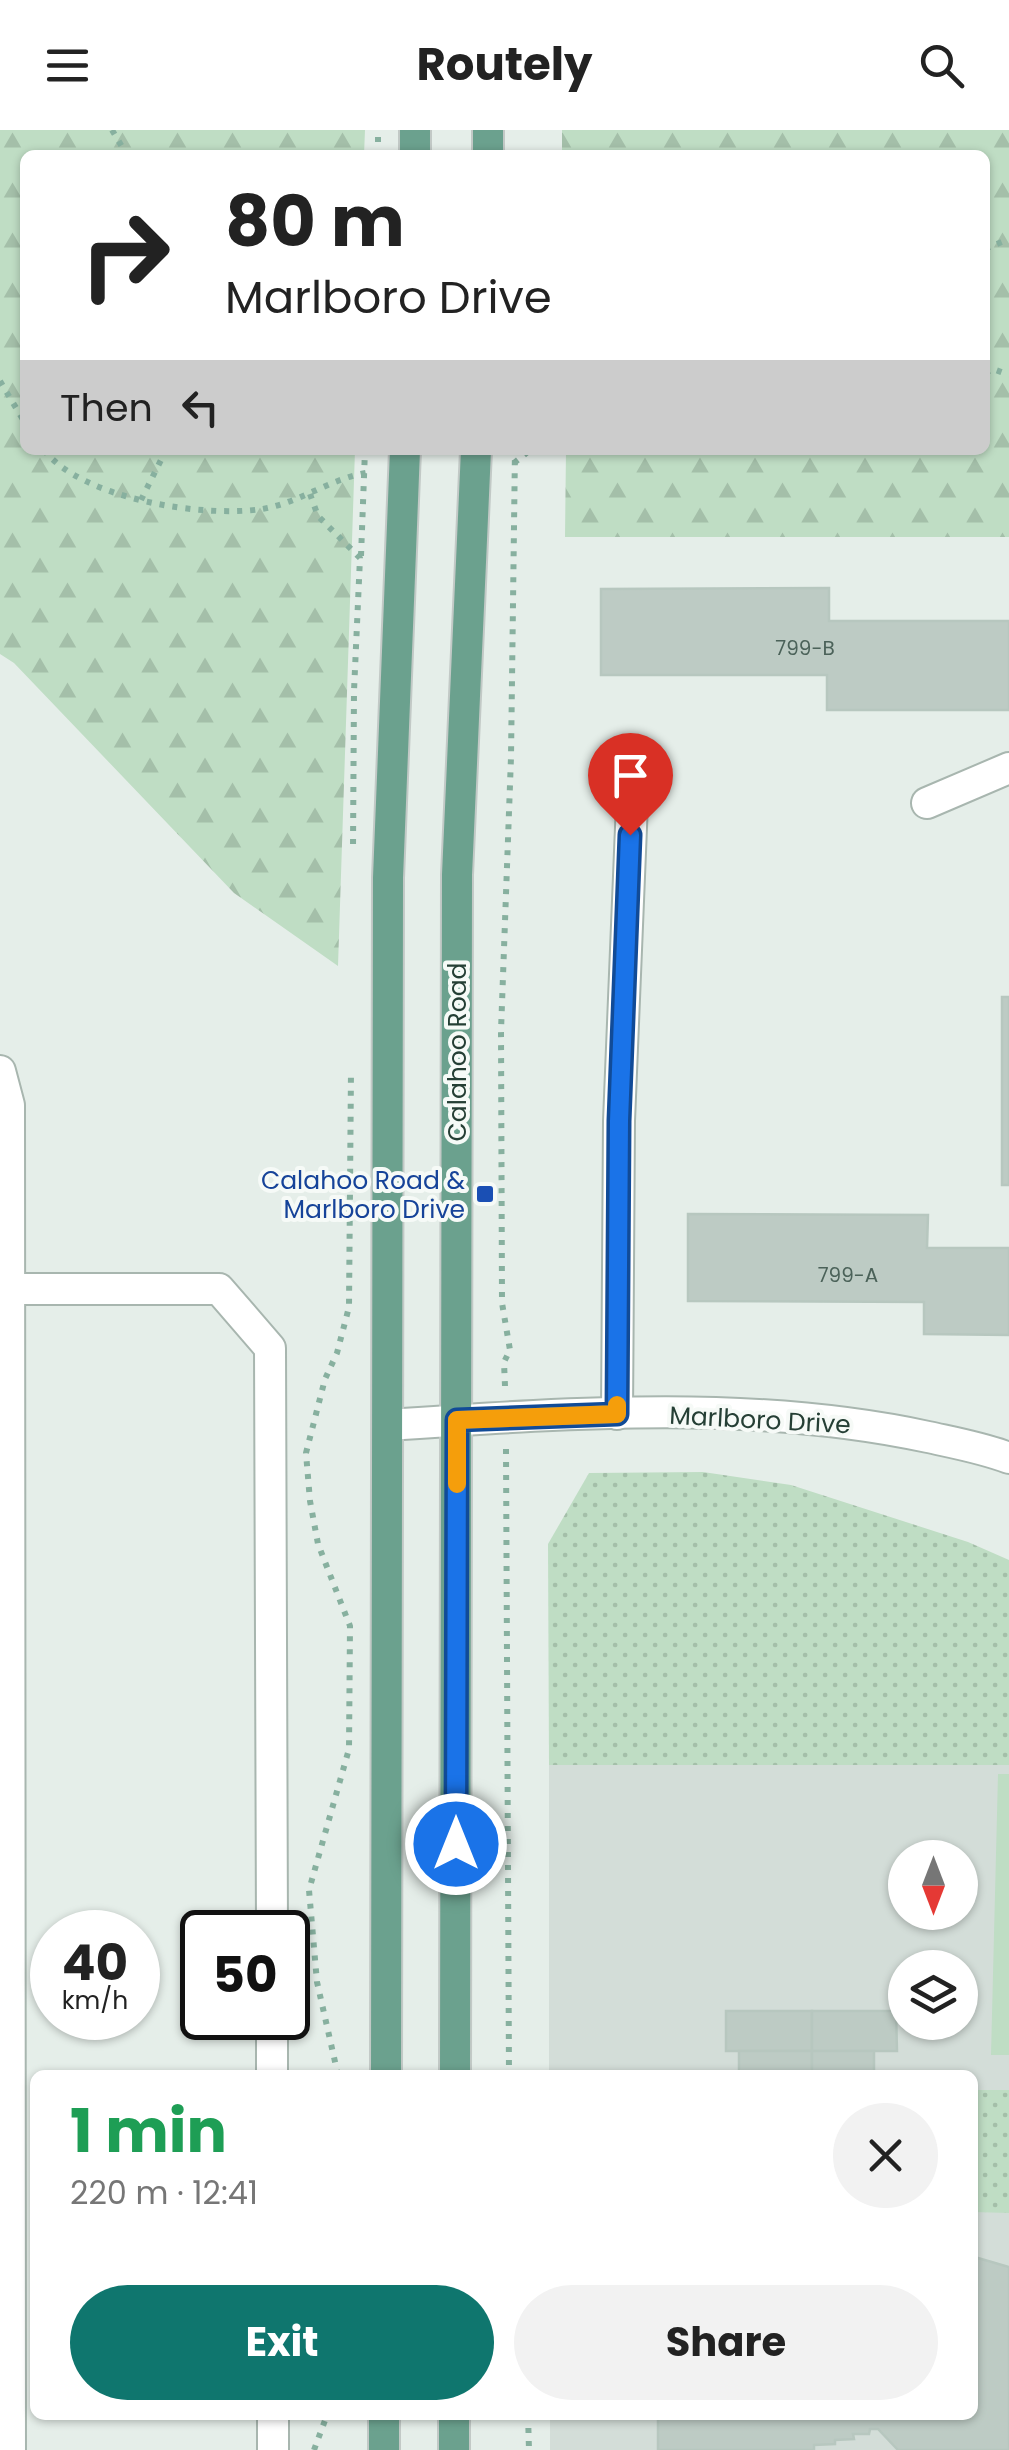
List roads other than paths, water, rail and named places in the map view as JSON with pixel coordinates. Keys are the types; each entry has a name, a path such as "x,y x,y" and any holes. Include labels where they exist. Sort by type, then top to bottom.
{"main road":[{"path":"386,2070 388,878 405,455"},
{"name":"Calahoo Road","path":"456,2070 457,875 476,455"},
{"path":"384,2420 384,2450"},
{"path":"454,2420 454,2450"}],"street":[{"path":"927,803 1009,768"},
{"path":"617,1414 619,1121 632,803"},
{"path":"0,1071 9,1105 4,1289 10,2450"},
{"path":"4,1289 219,1289 270,1348 272,1910"},
{"name":"Marlboro Drive","path":"388,1425 617,1414 820,1419 896,1430 1009,1458"},
{"path":"272,2040 272,2070"},
{"path":"272,2420 273,2450"}],"place":[{"name":"Calahoo Road & Marlboro Drive","path":"485,1194"}]}
